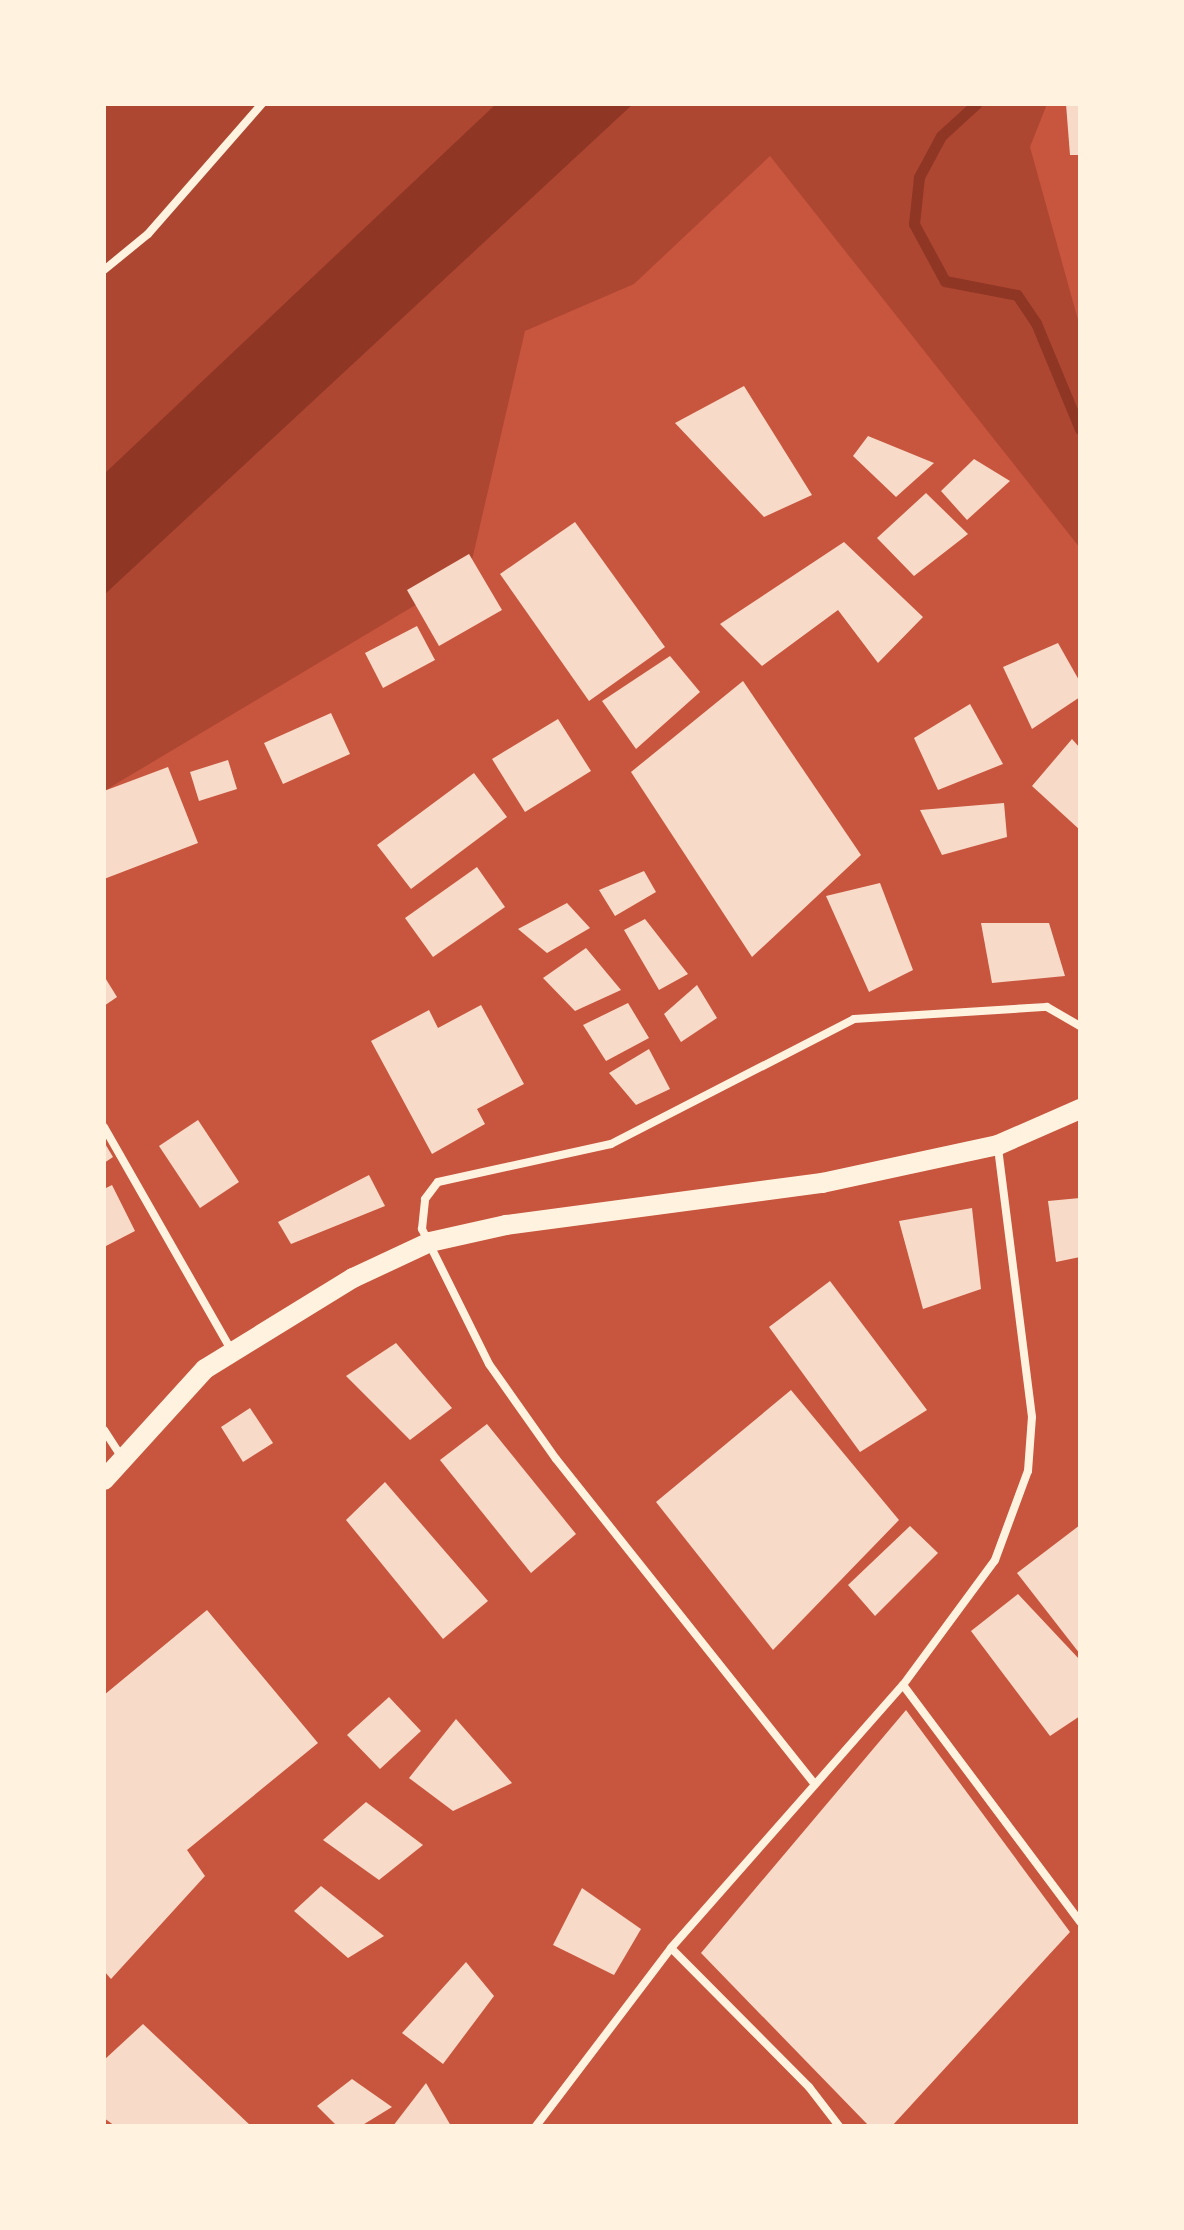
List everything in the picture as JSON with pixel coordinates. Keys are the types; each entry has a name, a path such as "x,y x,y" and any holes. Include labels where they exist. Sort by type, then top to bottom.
{"main road":[{"path":"104,1480 205,1369 353,1278 430,1242 506,1225 822,1183 998,1145 1080,1109"}],"street":[{"path":"104,270 148,234 262,104"},
{"path":"813,1782 531,1424 489,1364 422,1229 425,1199 438,1182 611,1144 854,1019 1047,1007 1080,1026"},
{"path":"104,1127 231,1351"},
{"path":"536,2126 671,1948 813,1782 903,1685 995,1560 1028,1471 1032,1417 998,1145"},
{"path":"104,1430 122,1458"},
{"path":"903,1685 1080,1922"},
{"path":"671,1948 809,2087 839,2126"}],"shaded area":[{"path":"104,104 1047,104 1030,147 1080,327 1080,548 770,156 634,284 525,331 469,573 104,791"},
{"path":"496,104 633,104 104,595 104,474"}],"building":[{"path":"1066,104 1080,104 1080,155 1070,155"},
{"path":"744,386 812,495 764,517 675,423"},
{"path":"868,436 934,463 896,497 853,456"},
{"path":"974,459 1010,481 967,520 941,491"},
{"path":"926,493 968,534 914,576 877,538"},
{"path":"575,522 665,647 589,701 500,574"},
{"path":"844,542 923,617 878,663 838,610 762,666 720,624"},
{"path":"469,554 502,610 439,646 407,590"},
{"path":"417,626 435,660 383,688 365,653"},
{"path":"1058,643 1080,682 1080,697 1032,729 1003,667"},
{"path":"670,656 700,692 636,749 602,701"},
{"path":"743,681 861,855 752,957 631,772"},
{"path":"970,704 1003,764 938,790 914,738"},
{"path":"331,713 350,754 283,784 264,743"},
{"path":"558,719 591,771 525,812 492,759"},
{"path":"1072,739 1080,748 1080,830 1032,786"},
{"path":"228,760 237,789 199,801 190,772"},
{"path":"168,767 198,843 104,879 104,791"},
{"path":"474,773 507,817 411,889 377,845"},
{"path":"1004,803 1007,837 942,855 920,810"},
{"path":"477,867 505,907 433,957 405,918"},
{"path":"644,871 656,892 615,916 599,890"},
{"path":"880,883 913,970 869,992 826,896"},
{"path":"567,903 590,928 547,953 518,929"},
{"path":"645,919 688,974 659,990 624,930"},
{"path":"981,923 1049,923 1065,976 992,983"},
{"path":"586,948 621,990 575,1011 543,978"},
{"path":"104,976 117,997 104,1006"},
{"path":"697,985 717,1018 681,1042 664,1014"},
{"path":"628,1003 649,1038 606,1061 583,1025"},
{"path":"481,1005 524,1084 477,1109 485,1124 432,1154 371,1041 429,1010 438,1028"},
{"path":"649,1049 670,1089 636,1105 609,1073"},
{"path":"198,1120 239,1182 200,1208 159,1146"},
{"path":"104,1142 113,1157 104,1163"},
{"path":"369,1175 385,1206 291,1244 278,1222"},
{"path":"112,1185 135,1231 106,1246 104,1189"},
{"path":"1080,1198 1080,1257 1056,1262 1048,1201"},
{"path":"972,1208 981,1289 923,1309 899,1221"},
{"path":"830,1281 927,1410 860,1452 769,1327"},
{"path":"396,1343 452,1408 410,1440 346,1376"},
{"path":"791,1390 899,1520 773,1650 656,1502"},
{"path":"250,1408 273,1443 243,1462 221,1427"},
{"path":"487,1424 576,1534 531,1573 440,1460"},
{"path":"385,1482 488,1601 443,1639 346,1520"},
{"path":"1080,1525 1080,1654 1017,1573"},
{"path":"910,1526 938,1553 875,1616 848,1585"},
{"path":"1018,1594 1080,1660 1080,1716 1050,1736 971,1631"},
{"path":"207,1610 318,1743 187,1850 205,1876 111,1979 104,1971 104,1695"},
{"path":"389,1697 421,1731 380,1769 347,1735"},
{"path":"906,1710 1070,1932 892,2126 869,2126 701,1953"},
{"path":"456,1719 512,1783 453,1811 409,1778"},
{"path":"366,1802 423,1845 379,1880 323,1840"},
{"path":"321,1886 384,1936 348,1958 294,1911"},
{"path":"582,1888 641,1929 614,1975 553,1945"},
{"path":"466,1962 494,1996 443,2064 402,2033"},
{"path":"143,2024 251,2126 115,2126 104,2118 104,2060"},
{"path":"352,2079 392,2107 361,2126 337,2126 317,2106"},
{"path":"426,2083 451,2126 393,2126"}],"waterway":[{"path":"976,104 941,136 919,177 914,224 945,281 1017,295 1036,323 1080,429"}]}
